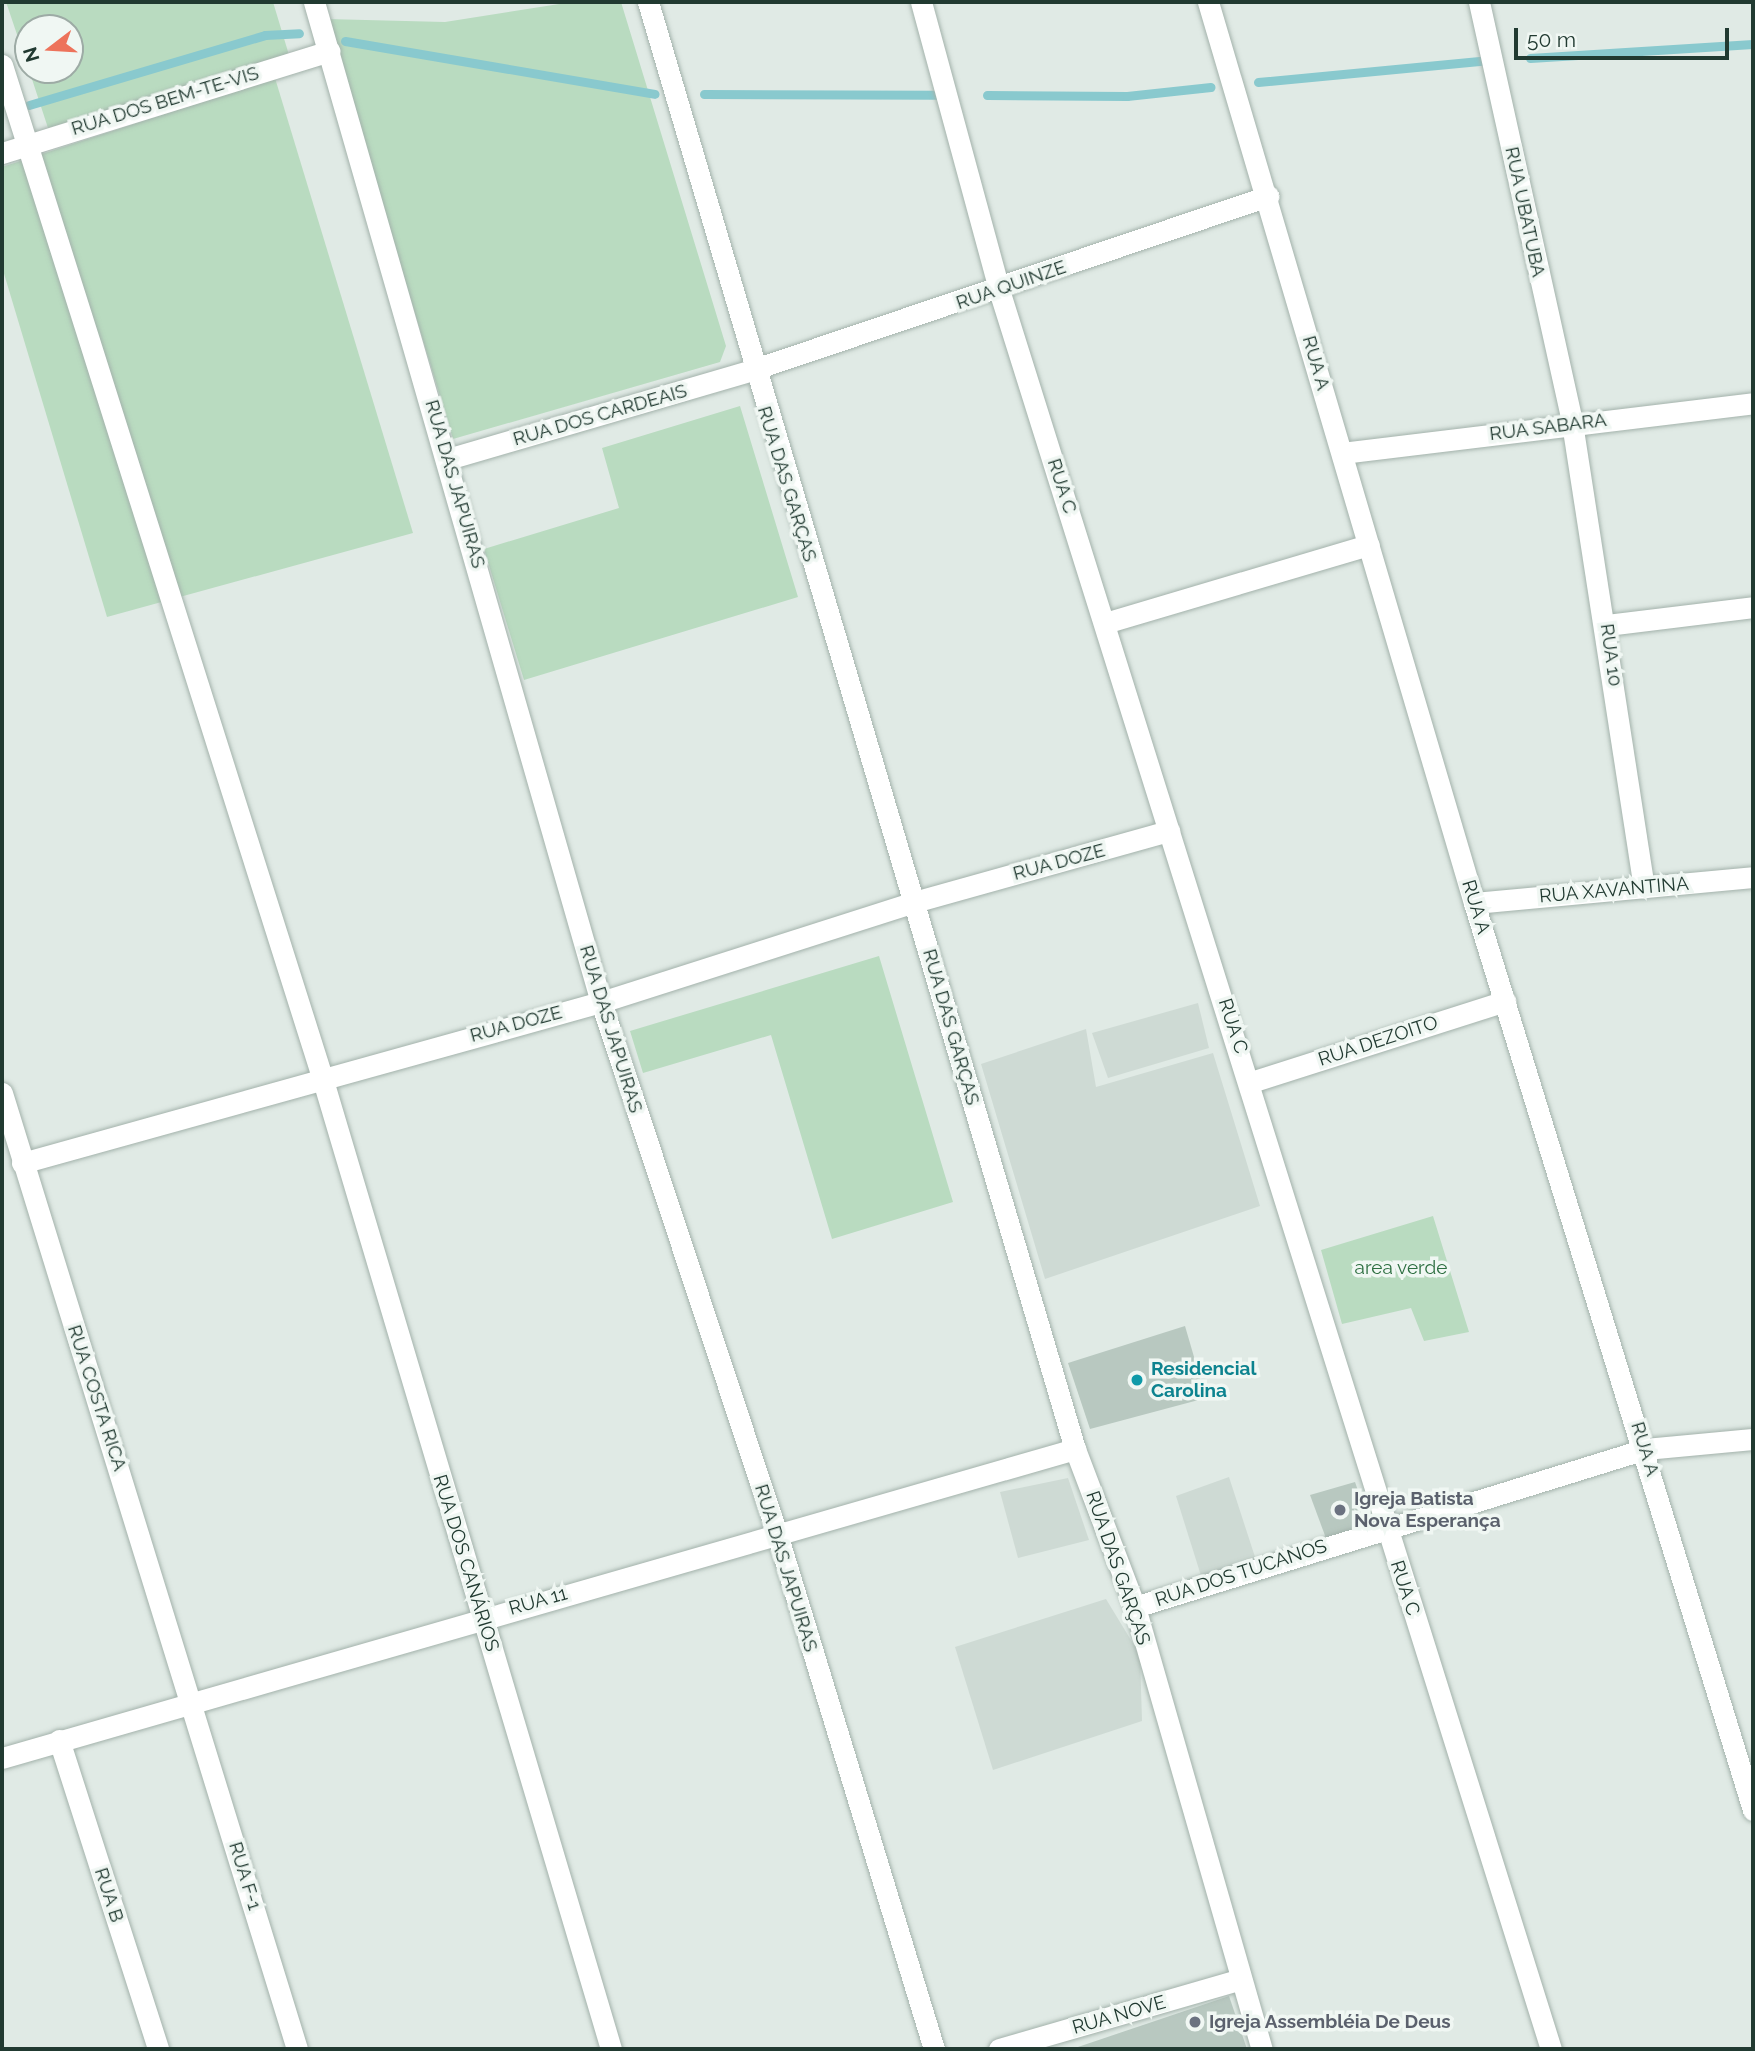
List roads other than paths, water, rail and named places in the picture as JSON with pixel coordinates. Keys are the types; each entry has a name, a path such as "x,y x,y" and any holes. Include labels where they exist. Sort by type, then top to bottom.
{"street":[{"name":"RUA DAS JAPUIRAS","path":"314,2 448,459 601,1002 777,1534 934,2049"},
{"name":"RUA DAS GARÇAS","path":"648,2 752,370 914,902 1075,1448 1135,1607 1238,1980 1262,2049"},
{"name":"RUA C","path":"921,2 999,290 1251,1082 1385,1527 1550,2049"},
{"name":"RUA A","path":"1208,2 1268,196 1474,904 1645,1449 1746,1755 1753,1810"},
{"name":"RUA UBATUBA","path":"1479,2 1572,423"},
{"name":"RUA DOS BEM-TE-VIS","path":"2,153 329,51"},
{"name":"RUA DOS CANÁRIOS","path":"2,65 30,145 322,1077 611,2049"},
{"name":"RUA QUINZE","path":"752,370 999,290 1268,196"},
{"name":"RUA DOS CARDEAIS","path":"448,459 752,370"},
{"name":"RUA SABARA","path":"1342,453 1753,402"},
{"name":"RUA 10","path":"1572,423 1607,625 1644,887"},
{"path":"1105,623 1369,545"},
{"path":"1607,625 1753,607"},
{"name":"RUA DOZE","path":"22,1163 322,1077 601,1002 914,902 1170,831"},
{"name":"RUA XAVANTINA","path":"1474,904 1753,877"},
{"name":"RUA DEZOITO","path":"1251,1082 1505,1001"},
{"name":"RUA COSTA RICA","path":"2,1093 194,1703"},
{"name":"RUA DOS TUCANOS","path":"1135,1607 1385,1527 1645,1449 1753,1439"},
{"name":"RUA 11","path":"2,1758 482,1616 1075,1448"},
{"name":"RUA F-1","path":"194,1703 297,2049"},
{"name":"RUA B","path":"59,1740 158,2049"},
{"name":"RUA NOVE","path":"999,2049 1238,1980"}],"waterway":[{"path":"29,105 265,35 299,33"},
{"path":"345,41 655,94"},
{"path":"1530,58 1753,44"},
{"path":"1258,82 1482,61"},
{"path":"987,95 1127,96 1211,87"},
{"path":"704,94 938,95"}],"place":[{"name":"Residencial Carolina","path":"1137,1380"},
{"name":"Igreja Batista Nova Esperança","path":"1340,1510"},
{"name":"Igreja Assembléia De Deus","path":"1195,2022"}],"park label":[{"name":"area verde","path":"1401,1268"}]}
